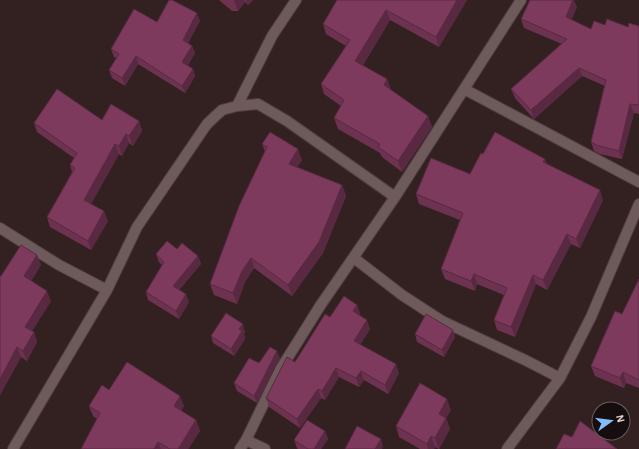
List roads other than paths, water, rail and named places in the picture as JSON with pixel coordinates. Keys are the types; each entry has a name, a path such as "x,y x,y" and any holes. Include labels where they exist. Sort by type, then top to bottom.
{"street":[{"path":"237,106 272,36 296,0"},
{"path":"265,449 243,445 280,370 320,306 395,197 521,0"},
{"path":"464,89 639,182"},
{"path":"13,449 107,290 137,227 207,124 222,110 237,106 258,104 287,121 395,197"},
{"path":"507,449 560,378 592,317 635,225 639,204"},
{"path":"0,228 59,265 107,290"},
{"path":"354,258 402,295 442,321 560,378"}]}
